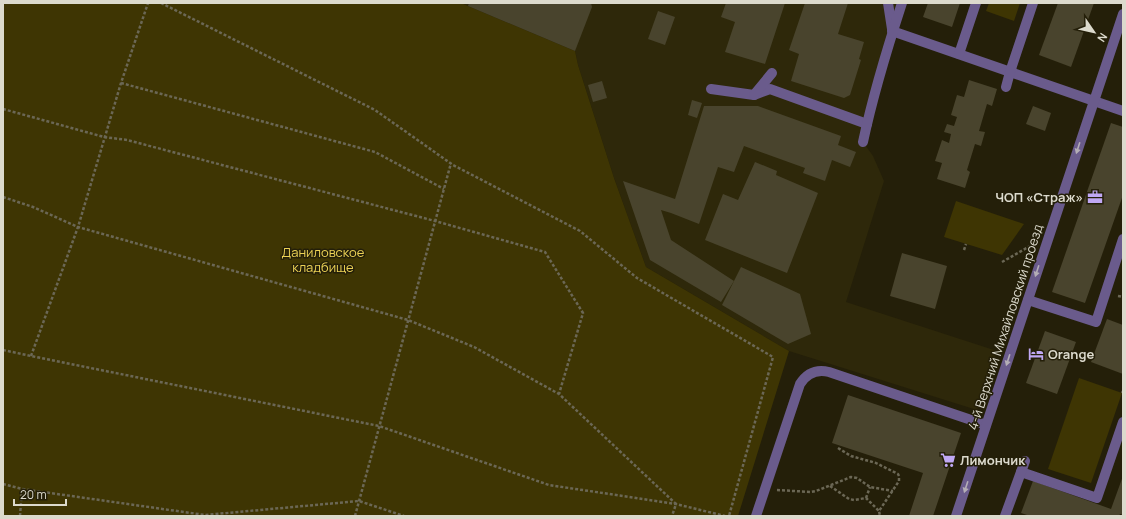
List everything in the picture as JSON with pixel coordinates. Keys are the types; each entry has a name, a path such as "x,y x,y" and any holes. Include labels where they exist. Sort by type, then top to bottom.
{"street":[{"path":"888,3 892,31"},
{"path":"863,142 892,31 902,3"},
{"path":"959,54 976,3"},
{"path":"1006,87 1033,3"},
{"name":"4-й Верхний Михайловский проезд","path":"956,516 1123,14"},
{"path":"892,31 1123,111"},
{"path":"754,95 772,73"},
{"path":"711,89 754,95 770,89 867,124"},
{"path":"1028,300 1096,322 1123,239"},
{"path":"756,516 800,384 804,378 812,372 829,372 986,425"},
{"path":"1021,472 1096,498 1123,422"},
{"path":"1005,516 1025,461"}],"path":[{"path":"31,356 78,227 104,137 148,3"},
{"path":"161,3 376,110 451,163 580,232 637,278 773,358 729,516"},
{"path":"121,83 375,152 444,189"},
{"path":"3,109 104,137 127,140 435,221 545,252 583,313 559,394"},
{"path":"355,516 451,163"},
{"path":"3,197 33,207 78,227 408,320 474,348 559,394 676,504"},
{"path":"1002,262 1036,243"},
{"path":"964,250 966,244"},
{"path":"3,350 379,426 549,485 676,504 724,516"},
{"path":"838,448 852,456 883,465 898,474 899,481 879,511"},
{"path":"764,490 811,492 854,477 870,487 893,491"},
{"path":"3,484 22,489 205,515 358,501 404,516"},
{"path":"830,486 849,499 854,500 866,498"},
{"path":"866,498 870,487"},
{"path":"20,516 22,489"},
{"path":"866,498 879,511 880,516"},
{"path":"672,516 676,504"}],"shaded area":[{"path":"461,3 898,3 863,142 873,156 884,181 846,302 997,351 977,410 789,351 646,267 614,178 578,65 575,51"}],"green space":[{"name":"Даниловское кладбище","path":"3,3 461,3 575,51 578,65 614,178 646,267 789,351 738,516 3,516"},
{"path":"989,3 1020,3 1014,21 986,11"},
{"path":"956,201 1024,224 1002,255 944,237"},
{"path":"1079,378 1122,393 1091,483 1048,469"}],"building":[{"path":"469,3 591,3 592,7 575,51 468,6"},
{"path":"726,3 785,3 765,64 725,52 735,22 721,17"},
{"path":"805,3 848,3 838,34 864,42 859,59 861,60 850,95 844,98 791,81 799,54 789,50"},
{"path":"928,3 960,3 952,27 923,17"},
{"path":"1058,3 1094,3 1071,67 1039,55"},
{"path":"658,11 675,17 665,45 648,39"},
{"path":"969,80 997,89 992,106 987,104 979,131 985,132 981,146 975,144 967,170 970,172 965,188 937,179 942,163 935,161 942,140 949,143 951,134 944,132 947,124 954,126 957,117 951,115 957,95 964,97"},
{"path":"602,81 607,98 593,102 588,85"},
{"path":"692,100 702,103 697,118 688,115"},
{"path":"704,106 758,106 841,136 838,145 856,152 850,167 832,160 825,181 803,173 805,168 744,146 734,172 718,167 699,224 661,210 671,240 734,281 721,302 650,260 623,181 675,199"},
{"path":"1033,106 1051,113 1045,131 1026,124"},
{"path":"1111,123 1123,127 1123,195 1085,303 1052,292"},
{"path":"755,162 777,171 776,175 818,193 787,273 705,240 723,194 738,200"},
{"path":"902,253 947,266 935,309 890,296"},
{"path":"741,267 800,294 811,334 788,344 722,305"},
{"path":"1107,319 1123,325 1123,374 1091,362"},
{"path":"1045,331 1076,342 1057,394 1026,383"},
{"path":"848,395 961,433 933,516 909,516 923,473 832,443"},
{"path":"1123,476 1123,515 1030,516 1021,513 1033,481 1111,509"}],"place":[{"name":"ЧОП «Страж»","path":"1095,197"},
{"name":"Orange","path":"1036,354"},
{"name":"Лимончик","path":"948,460"}]}
